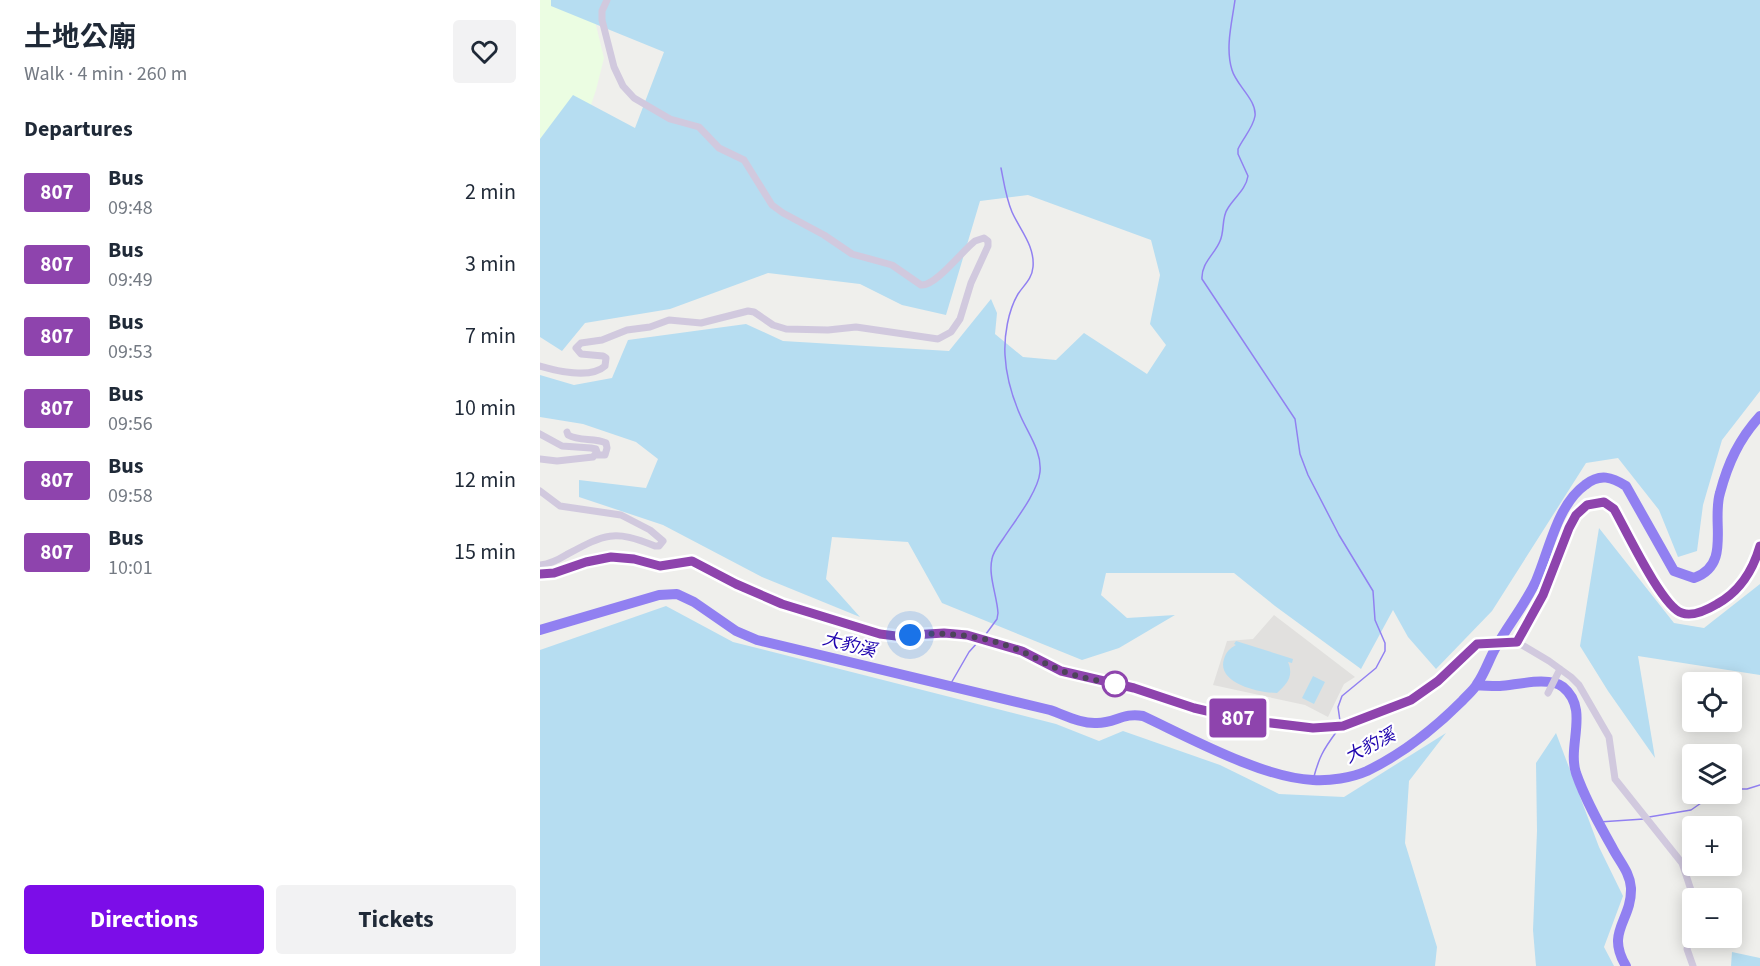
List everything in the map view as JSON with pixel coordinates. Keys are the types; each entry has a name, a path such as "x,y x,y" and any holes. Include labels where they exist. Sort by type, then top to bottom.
{"street":[{"path":"540,366 595,372 605,366 606,358 581,354 576,348 581,343 602,340 627,330 650,327 669,320 700,322 748,311 754,312 773,325 786,329 828,330 856,327 938,339 951,332 960,319 971,283 988,246 984,238 975,241 926,286 892,265 852,254 824,235 783,213 768,199 744,160 718,148 699,128 670,119 634,98 623,86 614,68 602,20 602,11 607,0"},
{"path":"540,459 557,461 593,458 606,453 606,443 598,440 576,439 567,432"},
{"path":"540,434 562,446 596,449 596,455"},
{"path":"540,491 560,506 621,515 650,530 663,541 659,546 655,546 631,537 604,536 555,561 540,565"},
{"path":"1513,641 1543,595 1576,515 1587,505 1604,502 1614,509 1663,596 1675,610 1684,614 1695,613 1726,599 1742,583 1752,568 1760,546"},
{"path":"540,574 554,573 586,562 611,557 634,559 660,566 692,561 782,604 880,634 967,635 1014,648 1061,671 1146,692 1194,708 1246,720 1313,728 1343,726 1411,700 1438,681 1473,646 1482,642 1513,641 1579,685 1609,737 1613,772 1619,786 1682,863 1690,890 1691,927 1687,949 1693,966"},
{"path":"1548,693 1559,671"}],"shaded area":[{"path":"540,0 596,0 594,17 604,58 572,162 540,197"},
{"path":"551,0 1760,0 1760,391 1722,440 1703,505 1697,551 1678,557 1659,510 1618,458 1586,463 1492,611 1436,669 1408,637 1393,610 1361,669 1234,573 1106,573 1101,595 1127,618 1175,615 1119,648 1082,660 942,603 908,542 832,537 826,579 860,617 762,577 663,525 579,497 579,480 646,488 658,459 636,442 583,424 540,417 540,375 574,385 612,378 628,340 746,324 783,341 949,351 991,299 997,313 995,334 1023,357 1056,360 1084,333 1147,374 1166,345 1150,324 1160,275 1151,240 1028,195 980,201 946,315 902,305 860,284 768,273 670,309 585,323 562,351 540,337 540,139 573,95 635,128 664,52 551,6"},
{"path":"1599,528 1674,623 1704,628 1760,584 1760,675 1638,656 1655,758 1580,646"},
{"path":"666,606 733,642 1056,724 1099,741 1123,731 1220,765 1279,794 1344,797 1446,733 1409,781 1405,843 1437,947 1435,966 540,966 540,650"},
{"path":"1274,615 1355,677 1344,684 1328,717 1305,705 1213,685 1227,641 1253,639"},
{"path":"1236,641 1293,659 1292,663 1288,662 1289,679 1277,693 1251,689 1233,680 1227,674 1223,667 1224,659 1228,650 1236,645 1234,644"},
{"path":"1313,676 1325,682 1314,704 1302,698"},
{"path":"1556,733 1599,847 1623,896 1604,947 1614,966 1536,966 1533,930 1537,831 1536,763"},
{"path":"1732,952 1760,958 1760,966 1731,966"}],"waterway":[{"path":"1235,0 1230,35 1230,62 1234,76 1250,98 1255,110 1252,125 1238,149 1248,176 1243,189 1226,212 1218,246 1204,268 1202,279 1295,419 1300,454 1308,475 1339,535 1373,591 1375,620 1385,643 1385,651 1376,668 1342,696 1338,707 1340,721"},
{"path":"986,634 997,619 998,613 991,572 993,556 1030,498 1040,472 1037,451 1015,403 1008,379 1005,355 1009,316 1018,294 1031,275 1033,259 1029,245 1010,207 1001,168"},
{"name":"大豹溪","path":"540,630 659,595 677,594 694,602 736,631 757,640 1050,710 1085,722 1103,723 1130,715 1143,716 1227,756 1293,778 1326,780 1354,776 1380,764 1418,740 1474,688 1532,590 1567,504 1590,481 1606,478 1616,480 1626,486 1674,571 1694,578 1706,572 1717,553 1718,504 1727,472 1740,443 1760,416"},
{"path":"950,685 969,652 978,642"},
{"path":"1477,685 1500,686 1550,682 1563,687 1571,696 1577,716 1574,751 1576,773 1592,811 1630,882 1630,899 1618,944 1626,966"},
{"path":"1313,780 1322,754 1337,731"},
{"path":"1742,789 1760,785"},
{"path":"1649,817 1691,810 1700,804"},
{"path":"1599,822 1644,819"}],"bus line":[{"name":"807","path":"540,574 554,573 586,562 611,557 634,559 660,566 692,561 782,604 880,634 896,636 933,633 967,635 1022,651 1061,671 1134,688 1194,708 1246,720 1297,727 1332,728 1411,700 1438,681 1477,644 1517,642 1543,595 1569,528 1581,508 1587,505 1604,502 1614,509 1663,596 1675,610 1684,614 1709,608 1726,599 1742,583 1752,568 1760,546"}],"route":[{"path":"910,635 949,633 989,640 1022,651 1061,671 1122,685 1115,684"}]}
